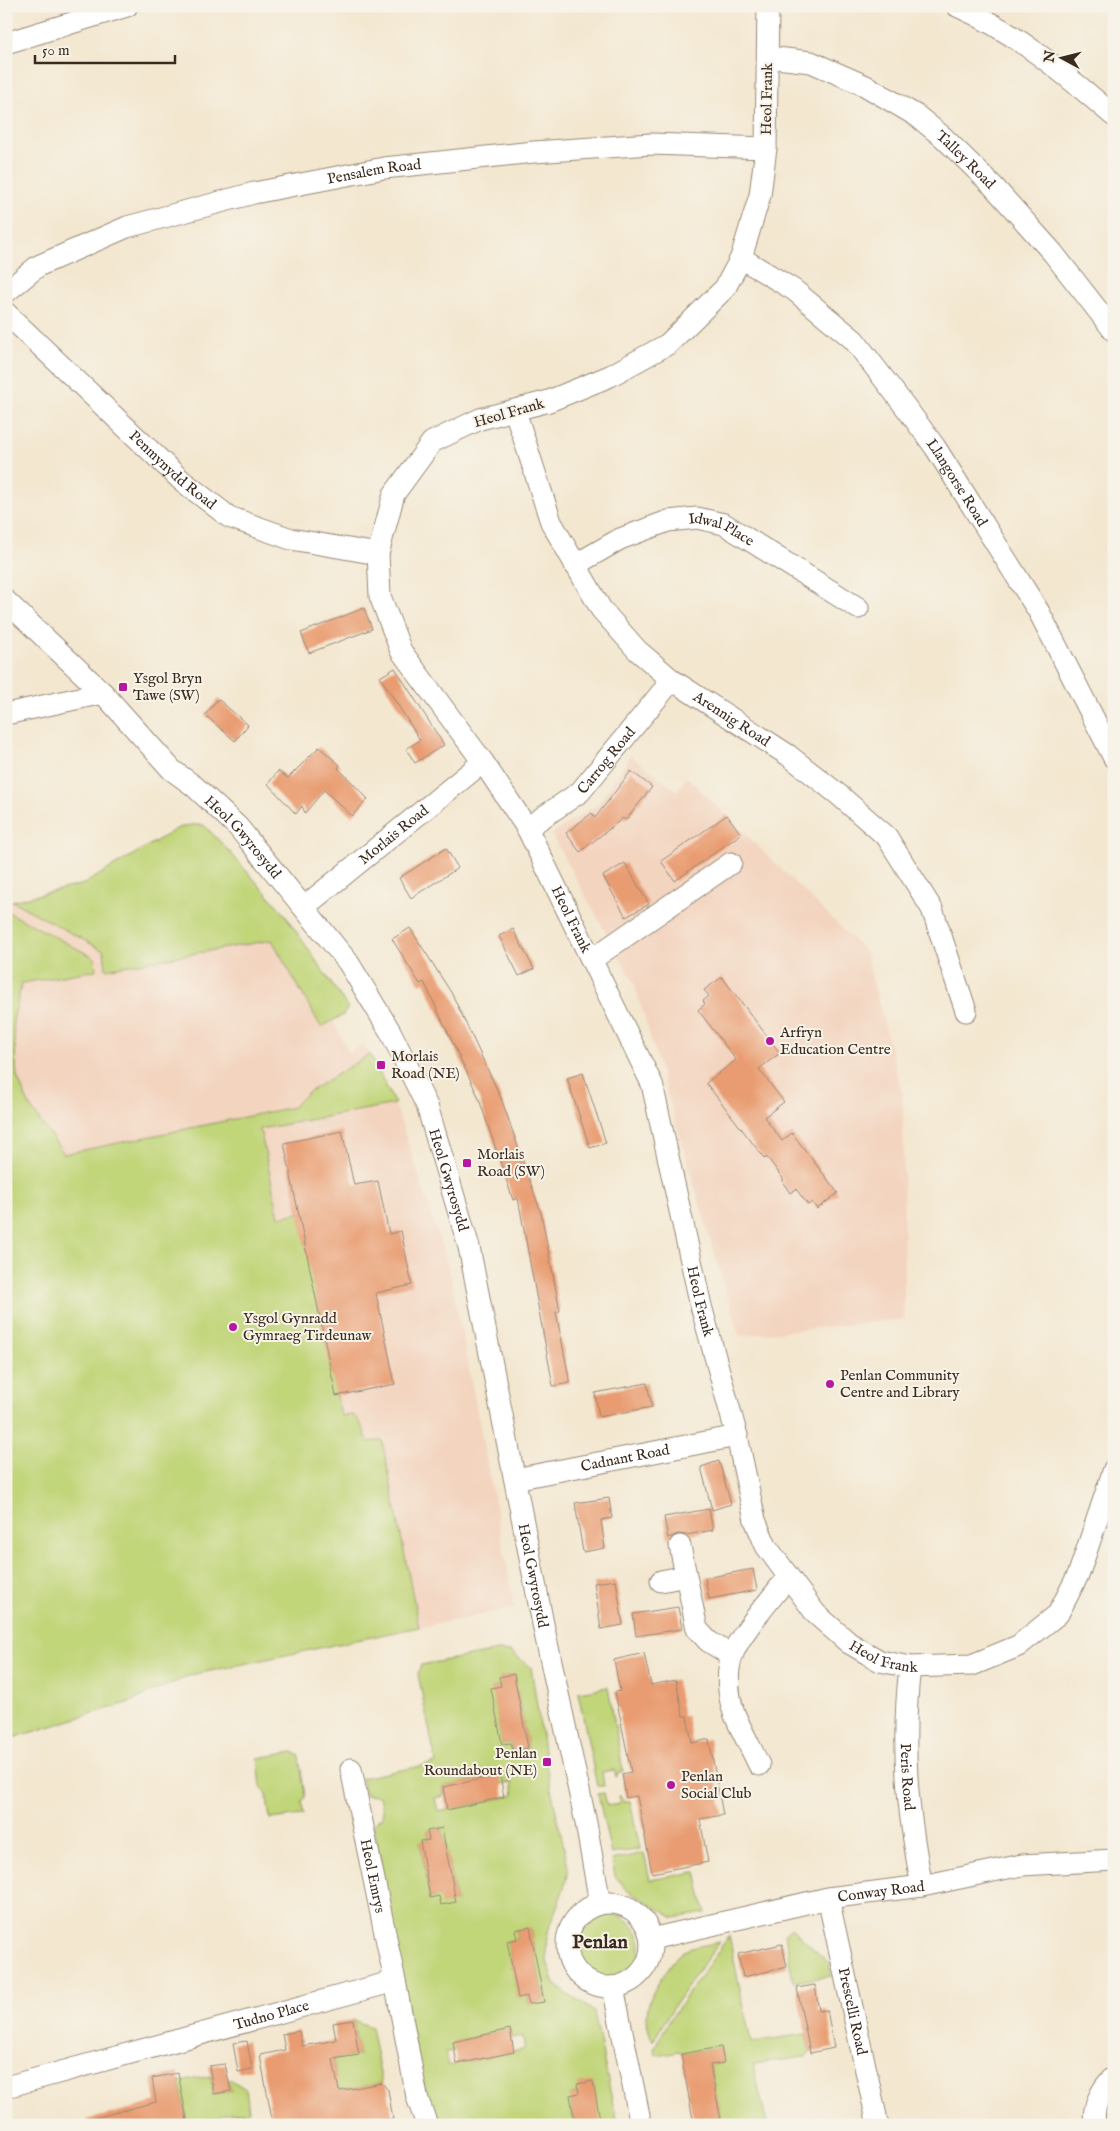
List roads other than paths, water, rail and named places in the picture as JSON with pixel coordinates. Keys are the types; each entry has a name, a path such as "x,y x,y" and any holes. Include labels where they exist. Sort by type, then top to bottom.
{"street":[{"path":"6,43 127,6"},
{"name":"Heol Frank","path":"768,6 766,148 760,195 741,258 725,288 668,344 610,376 548,401 480,419 432,442 394,494 378,554 380,596 401,651 483,762 527,828 652,1084 701,1306 737,1436 755,1520 766,1546 816,1614 849,1643 880,1661 910,1667 972,1664 1018,1646 1058,1614 1079,1574 1114,1469"},
{"path":"958,6 973,13 1048,60 1114,116"},
{"name":"Talley Road","path":"768,57 811,62 866,86 917,116 943,137 993,186 1053,253 1114,331"},
{"name":"Pensalem Road","path":"6,292 38,266 127,227 254,192 384,168 534,152 651,144 766,148"},
{"name":"Llangorse Road","path":"741,258 794,290 854,340 907,409 935,447 1039,612 1114,758"},
{"name":"Penmynydd Road","path":"6,313 181,480 229,517 291,539 378,554"},
{"name":"Arennig Road","path":"515,411 551,522 601,609 637,650 672,680 788,755 839,795 886,837 932,909 966,1011"},
{"name":"Idwal Place","path":"575,565 620,539 668,521 697,518 724,524 858,608"},
{"name":"Heol Gwyrosydd","path":"6,601 103,693 172,770 194,786 238,827 304,906 348,962 390,1031 427,1106 469,1247 546,1639 586,1823 600,1903"},
{"name":"Carrog Road","path":"527,828 580,792 672,680"},
{"path":"6,714 103,693"},
{"name":"Morlais Road","path":"304,906 483,762"},
{"path":"591,960 732,863"},
{"name":"Cadnant Road","path":"515,1478 737,1436"},
{"path":"680,1546 697,1629 708,1641 732,1656"},
{"path":"660,1581 686,1576"},
{"path":"759,1765 734,1712 729,1690 732,1656 740,1640 788,1577"},
{"name":"Peris Road","path":"910,1667 905,1710 905,1763 911,1827 922,1886"},
{"name":"Heol Emrys","path":"351,1769 395,1981"},
{"name":"Conway Road","path":"651,1939 828,1898 922,1886 1022,1864 1114,1860"},
{"name":"Prescelli Road","path":"828,1898 878,2125"},
{"path":"600,1903 614,1903 628,1907 639,1915 648,1927 651,1939 651,1952 647,1964 640,1974 630,1982 613,1987 594,1985 583,1979 574,1970 568,1958 566,1944 569,1930 576,1918 587,1908 600,1903"},
{"path":"395,1981 418,2097 427,2125"},
{"name":"Tudno Place","path":"6,2087 395,1981"},
{"path":"613,1987 641,2125"},
{"path":"1096,2125 1093,2119 1095,2108 1107,2083 1114,2077"}],"place":[{"name":"Ysgol Bryn Tawe (SW)","path":"123,687"},
{"name":"Arfryn Education Centre","path":"770,1041"},
{"name":"Morlais Road (NE)","path":"381,1065"},
{"name":"Morlais Road (SW)","path":"467,1163"},
{"name":"Ysgol Gynradd Gymraeg Tirdeunaw","path":"233,1327"},
{"name":"Penlan Community Centre and Library","path":"830,1384"},
{"name":"Penlan Roundabout (NE)","path":"547,1762"},
{"name":"Penlan Social Club","path":"671,1785"}],"district":[{"name":"Penlan","path":"600,1942"}]}
